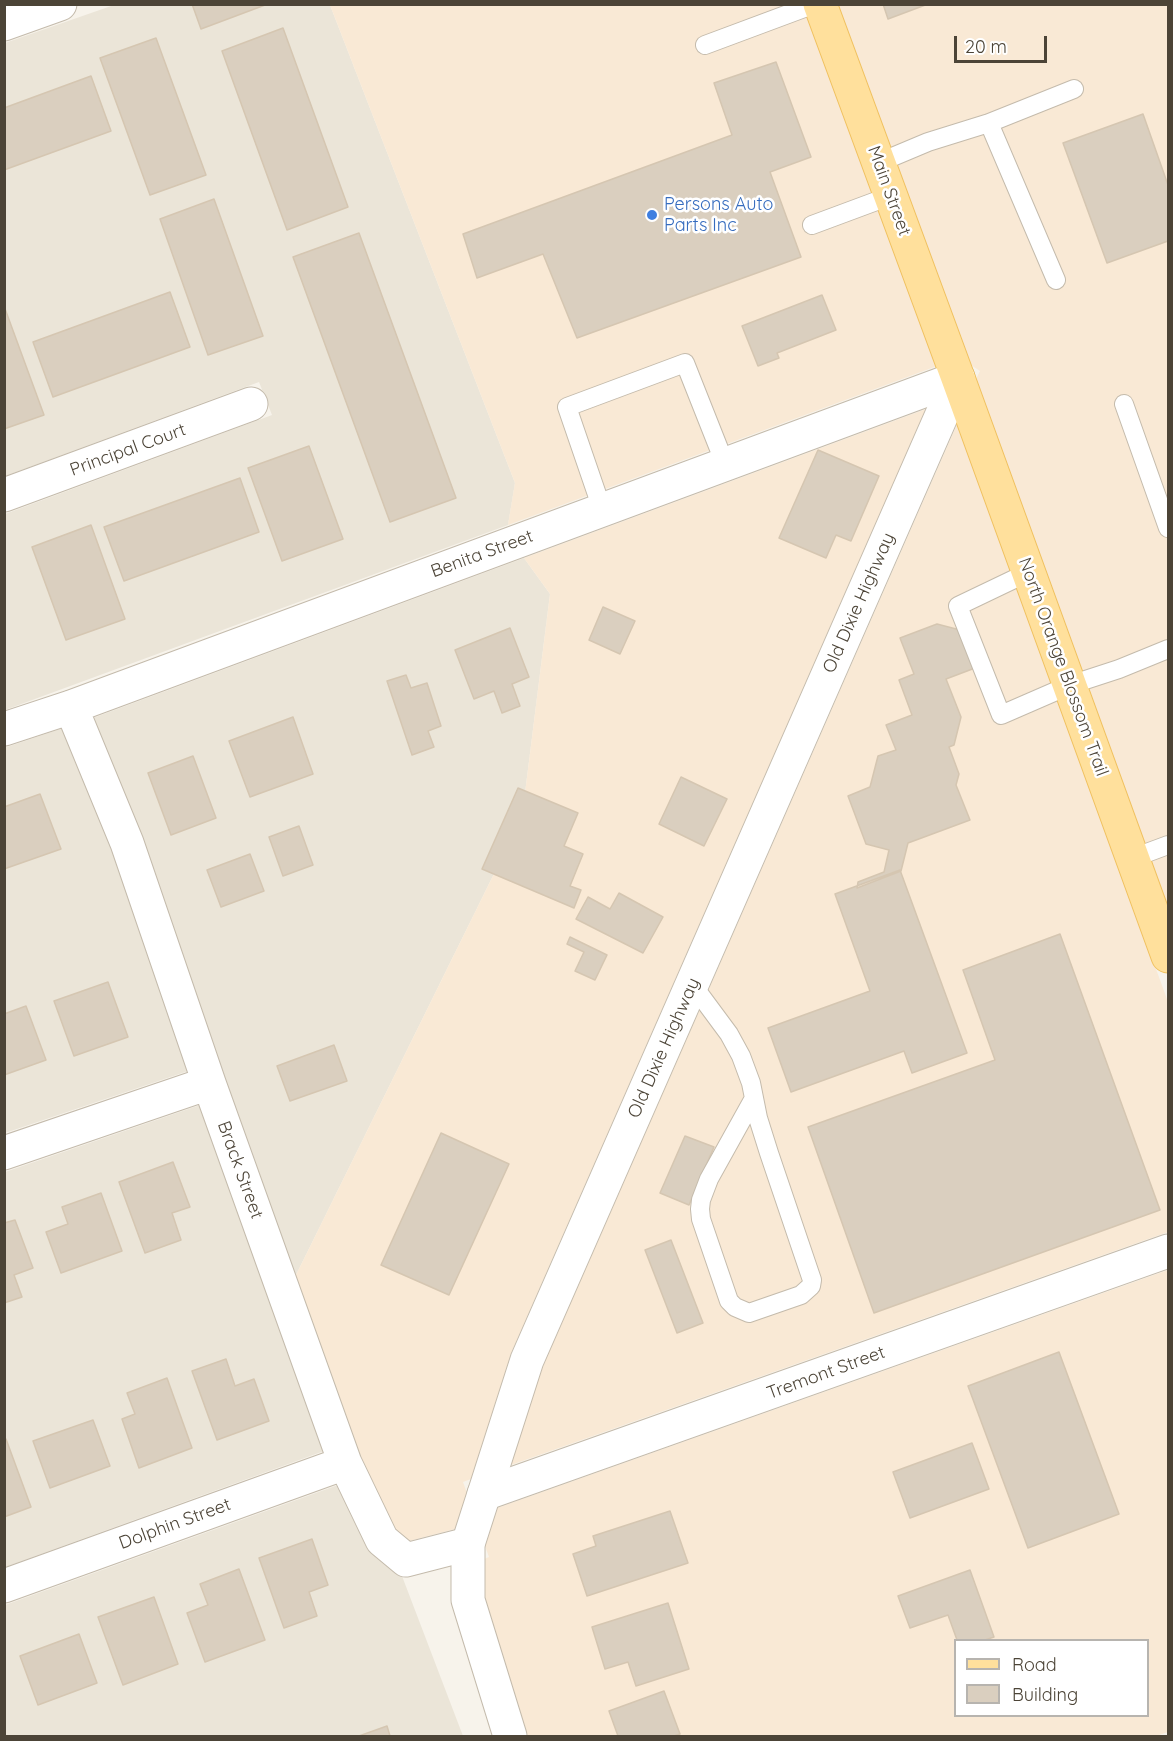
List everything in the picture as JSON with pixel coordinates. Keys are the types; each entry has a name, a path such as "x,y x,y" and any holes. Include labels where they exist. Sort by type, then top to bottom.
{"main road":[{"name":"Main Street","path":"820,4 958,378"},
{"name":"North Orange Blossom Trail","path":"958,378 1168,956"}],"street":[{"path":"4,24 60,4"},
{"name":"Benita Street","path":"4,729 71,707 958,378"},
{"name":"Old Dixie Highway","path":"510,1737 468,1600 468,1544 527,1360 958,378"},
{"name":"Principal Court","path":"4,495 251,404"},
{"name":"Brack Street","path":"71,707 127,843 209,1083 345,1463 382,1540 406,1560 468,1544"},
{"path":"4,1153 209,1083"},
{"name":"Tremont Street","path":"484,1494 1168,1251"},
{"name":"Dolphin Street","path":"4,1586 345,1463"}],"lane":[{"path":"705,45 815,4"},
{"path":"878,163 928,142 989,123 1074,89"},
{"path":"989,123 1056,280"},
{"path":"812,225 890,196"},
{"path":"602,509 567,407 685,363 725,464"},
{"path":"1124,405 1168,528"},
{"path":"1029,572 958,606 1001,715 1070,685 1119,669 1168,649"},
{"path":"1133,858 1168,845"},
{"path":"692,984 729,1034 741,1056 754,1098 766,1144 812,1280 811,1286 801,1295 749,1313 735,1307 729,1300 701,1219 700,1209 709,1179 754,1098"}],"shaded area":[{"path":"114,5 330,5 515,483 508,525 5,710 5,514 272,415 259,382 5,476 5,43"},
{"path":"330,5 803,5 937,366 508,525 515,483"},
{"path":"837,5 1168,5 1168,907 976,379 980,371 971,365"},
{"path":"926,409 512,1351 471,1479 463,1482 467,1493 455,1529 409,1541 395,1529 360,1456 295,1277 522,817 550,594 524,558"},
{"path":"958,422 1168,1002 1168,1232 511,1465 542,1368"},
{"path":"524,558 550,594 522,817 295,1277 93,718"},
{"path":"63,728 112,849 188,1071 5,1133 4,748"},
{"path":"200,1105 324,1451 5,1567 5,1172"},
{"path":"1168,1270 1168,1732 1156,1736 527,1736 484,1599 484,1559 489,1557 485,1546 497,1508"},
{"path":"338,1485 368,1548 402,1576 463,1736 5,1736 5,1605"}],"building":[{"path":"192,4 265,4 265,5 201,29"},
{"path":"883,4 928,4 888,19"},
{"path":"283,28 348,207 287,230 222,51"},
{"path":"156,38 206,175 150,195 100,58"},
{"path":"776,62 811,157 770,172 801,257 577,338 543,254 477,278 463,234 732,135 714,83"},
{"path":"91,76 111,131 4,170 4,108"},
{"path":"1143,114 1168,185 1168,241 1107,263 1063,143"},
{"path":"214,199 263,336 208,355 160,219"},
{"path":"359,233 456,498 390,522 293,257"},
{"path":"170,292 190,347 53,397 33,342"},
{"path":"822,295 836,330 777,353 779,358 758,366 742,326"},
{"path":"4,306 44,415 4,429"},
{"path":"309,446 343,539 282,561 248,468"},
{"path":"818,450 879,476 851,541 836,535 826,558 779,538"},
{"path":"240,478 259,532 124,581 104,527"},
{"path":"91,525 125,619 66,640 32,547"},
{"path":"603,607 635,621 620,654 589,640"},
{"path":"937,624 960,630 975,668 946,679 961,717 954,745 949,747 959,774 956,785 970,820 908,843 901,871 857,888 858,882 884,872 889,850 866,844 848,796 870,787 878,756 896,750 886,725 912,715 899,680 914,674 900,638"},
{"path":"510,628 529,677 512,684 520,706 502,713 494,691 474,699 455,650"},
{"path":"406,675 411,688 427,683 441,726 428,731 434,747 412,755 387,681"},
{"path":"293,717 313,774 250,797 229,741"},
{"path":"193,756 216,818 171,835 148,773"},
{"path":"681,777 727,799 704,846 659,824"},
{"path":"518,788 578,813 564,846 583,854 570,886 581,890 574,908 482,869"},
{"path":"40,794 61,849 4,869 4,807"},
{"path":"299,826 313,865 283,876 269,837"},
{"path":"250,854 264,891 221,907 207,870"},
{"path":"900,870 967,1053 912,1073 904,1051 791,1092 768,1028 870,991 835,894"},
{"path":"619,893 663,917 643,953 576,919 588,897 610,909"},
{"path":"1060,934 1160,1210 874,1313 808,1127 995,1060 963,970"},
{"path":"570,937 607,955 595,980 575,971 584,952 567,944"},
{"path":"108,982 128,1037 74,1056 54,1001"},
{"path":"26,1006 46,1060 4,1075 4,1014"},
{"path":"334,1045 347,1081 290,1101 277,1066"},
{"path":"441,1133 509,1164 449,1295 381,1265"},
{"path":"685,1136 714,1147 689,1205 660,1193"},
{"path":"173,1162 190,1207 172,1213 181,1240 145,1253 119,1182"},
{"path":"101,1193 122,1251 61,1273 46,1232 68,1224 62,1207"},
{"path":"15,1220 33,1268 14,1275 22,1297 4,1303 4,1223"},
{"path":"671,1240 703,1323 677,1333 645,1250"},
{"path":"1059,1352 1119,1514 1028,1548 968,1386"},
{"path":"226,1359 235,1386 254,1379 269,1421 217,1440 192,1371"},
{"path":"167,1378 192,1448 139,1468 122,1419 135,1414 127,1393"},
{"path":"93,1420 110,1466 50,1488 33,1441"},
{"path":"6,1439 31,1507 4,1517 4,1440"},
{"path":"972,1443 989,1489 910,1518 893,1472"},
{"path":"670,1511 688,1563 587,1596 573,1554 596,1546 593,1536"},
{"path":"312,1539 328,1585 309,1592 317,1616 284,1628 259,1558"},
{"path":"239,1569 265,1640 205,1662 187,1613 208,1605 200,1584"},
{"path":"970,1570 994,1637 957,1639 948,1615 910,1628 898,1596"},
{"path":"154,1597 178,1664 123,1685 98,1617"},
{"path":"668,1603 689,1669 636,1686 628,1662 605,1669 592,1627"},
{"path":"79,1634 97,1683 38,1705 20,1656"},
{"path":"664,1691 680,1734 674,1736 618,1736 609,1711"},
{"path":"387,1726 390,1736 359,1736"}],"place":[{"name":"Persons Auto Parts Inc","path":"652,215"}]}
